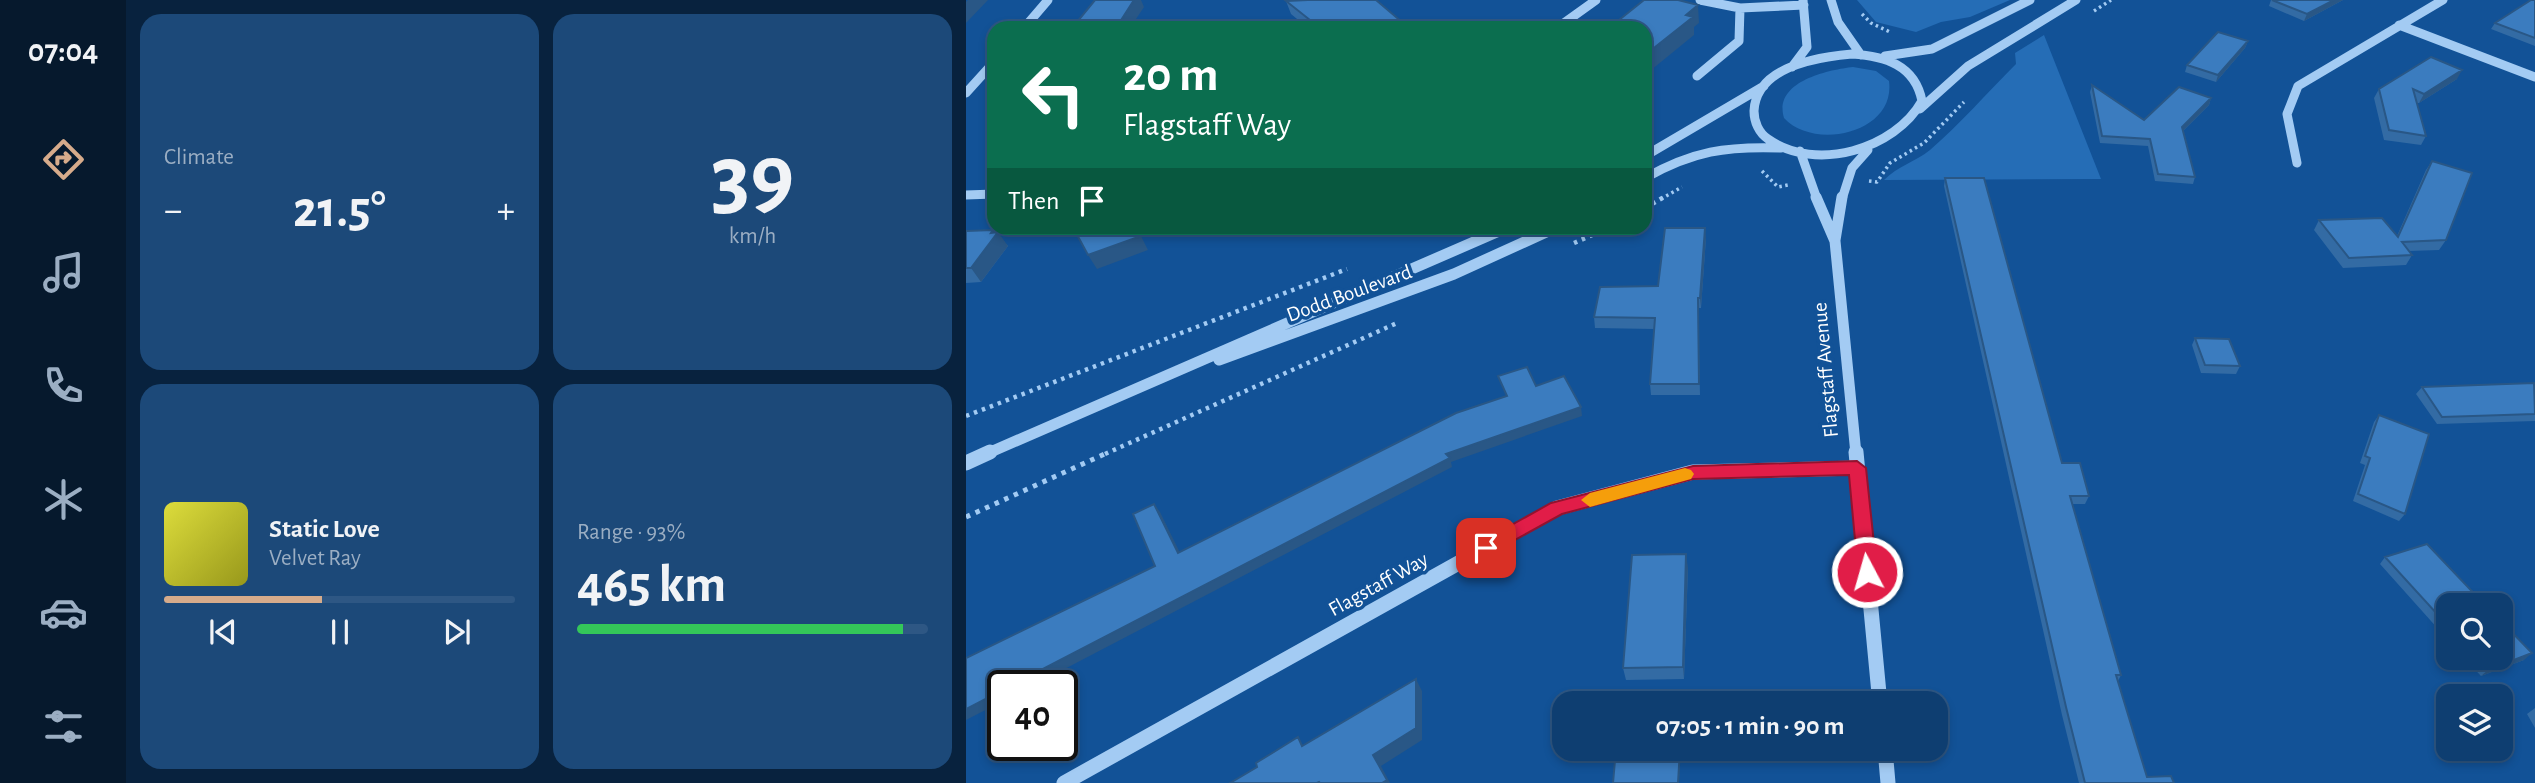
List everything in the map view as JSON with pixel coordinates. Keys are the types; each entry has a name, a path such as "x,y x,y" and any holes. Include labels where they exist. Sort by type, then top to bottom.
{"street":[{"path":"1030,21 1048,0"},
{"path":"1567,21 1596,0"},
{"path":"1700,0 1741,8 1804,3 1807,47 1793,66"},
{"path":"1830,0 1838,22 1861,55"},
{"path":"1878,57 1931,49 2030,0"},
{"path":"1652,174 1672,162 1705,149 1731,145 1840,152 1876,144 1903,129 1920,109 1968,66 2076,0"},
{"path":"2297,163 2287,114 2298,86 2443,0"},
{"path":"1697,76 1739,41 1741,8"},
{"path":"2399,25 2535,77"},
{"path":"1652,151 1793,66 1818,58 1861,55 1878,57 1903,66 1915,78 1922,96 1920,109"},
{"path":"966,93 987,70"},
{"path":"1767,84 1756,105 1755,119 1765,137 1794,150"},
{"name":"Flagstaff Avenue","path":"1876,144 1855,159 1846,174 1835,241 1879,691"},
{"name":"Flagstaff Avenue","path":"1794,150 1835,241"},
{"path":"966,195 987,194"},
{"name":"Dodd Boulevard","path":"966,463 1152,383 1307,312 1489,235"},
{"name":"Dodd Boulevard","path":"1152,383 1378,304 1454,274 1540,235"},
{"name":"Flagstaff Way","path":"1064,783 1558,508 1693,472 1857,468"},
{"path":"1886,761 1888,783"}],"path":[{"path":"1855,6 1871,23 1896,33"},
{"path":"1877,182 1890,163 1924,143 1968,97"},
{"path":"1652,204 1666,195"},
{"path":"1570,244 1591,235"},
{"path":"966,416 1353,266"},
{"path":"966,517 1407,318"}],"shaded area":[{"path":"1857,0 2010,0 1970,17 1941,22 1916,32 1876,22"},
{"path":"2044,35 2101,179 1884,180 1941,140 2016,64 2015,53"},
{"path":"1853,67 1876,71 1889,81 1888,99 1880,113 1867,124 1832,135 1797,128 1784,118 1786,95 1794,87 1817,75"}],"building":[{"path":"1095,0 1134,0 1120,21 1078,21"},
{"path":"1376,0 1401,21 1311,21 1286,1"},
{"path":"1644,0 1678,0 1698,5 1686,15 1693,17 1652,49 1652,21 1618,21"},
{"path":"2272,0 2334,0 2307,14"},
{"path":"2535,0 2535,38 2495,23"},
{"path":"2218,32 2248,41 2218,75 2187,65"},
{"path":"2431,57 2462,70 2424,94 2413,89 2426,136 2389,130 2379,89"},
{"path":"2092,85 2144,120 2179,87 2211,98 2182,127 2195,177 2158,174 2150,139 2102,136"},
{"path":"2432,161 2472,173 2446,240 2402,242 2412,255 2349,258 2319,220 2382,218 2398,237"},
{"path":"1945,178 1984,178 2062,463 2080,463 2089,496 2070,496 2121,675 2116,675 2147,777 2171,776 2174,783 2085,783"},
{"path":"1665,228 1705,228 1698,298 1699,384 1650,384 1655,318 1594,317 1600,287 1658,286"},
{"path":"987,230 987,235 996,235 971,268 966,268 966,231"},
{"path":"1077,235 1141,236 1088,255"},
{"path":"2195,338 2229,339 2240,366 2205,365"},
{"path":"1527,367 1536,386 1564,376 1581,407 1446,454 1450,458 1041,670 987,670 987,698 966,709 966,658 1155,566 1133,514 1154,504 1178,553 1456,413 1507,396 1498,376"},
{"path":"2534,383 2535,414 2442,417 2422,387"},
{"path":"2379,415 2429,434 2405,514 2358,494 2370,458 2365,456"},
{"path":"2427,544 2474,593 2436,593 2436,613 2385,557"},
{"path":"1686,554 1683,667 1623,668 1632,555"},
{"path":"2513,633 2532,653 2513,660"},
{"path":"1416,679 1416,728 1373,755 1387,780 1382,783 1230,783 1298,737 1302,746"},
{"path":"1615,761 1679,761 1678,783 1613,783"}],"slow traffic":[{"path":"1590,500 1685,474"}],"route":[{"path":"1486,548 1558,508 1693,472 1857,468 1867,572"}]}
